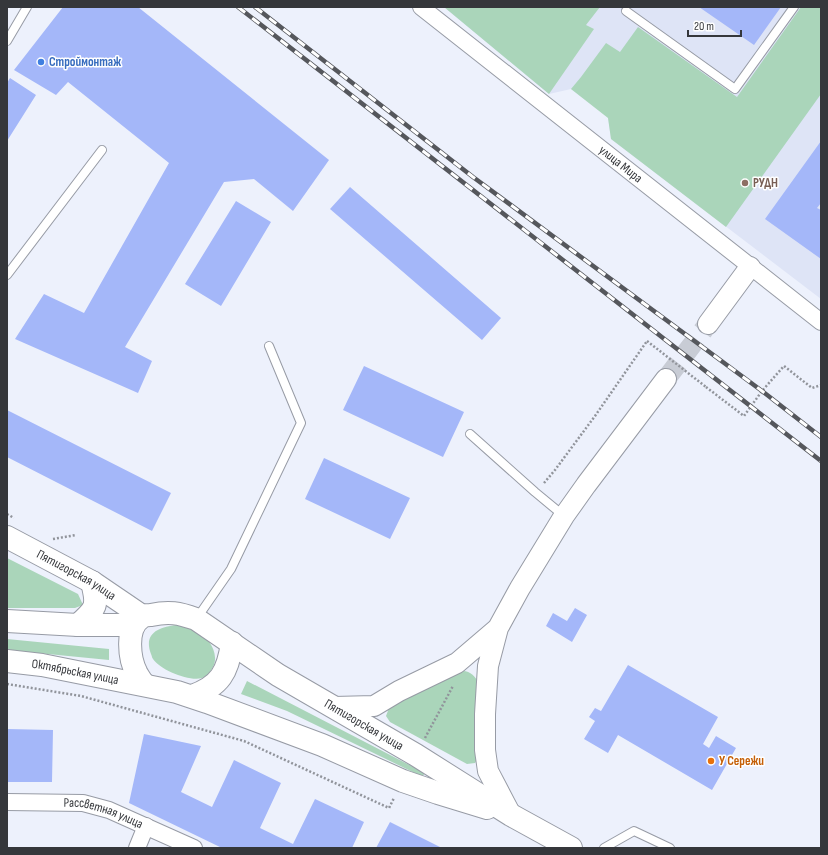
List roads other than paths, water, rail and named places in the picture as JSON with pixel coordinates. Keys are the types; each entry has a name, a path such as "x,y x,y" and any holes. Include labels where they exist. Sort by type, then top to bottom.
{"main road":[{"name":"Пятигорская улица","path":"14,529 92,582 138,621"},
{"path":"78,625 91,613 96,600 92,582"},
{"path":"7,621 78,625 138,621 165,612 182,614 196,619 225,638 230,658 225,671 217,683 205,691 192,696 166,688 144,684 136,674 130,652 130,639 138,621"},
{"name":"Пятигорская улица","path":"225,638 278,675 416,755 511,815 571,848"},
{"name":"Октябрьская улица","path":"7,660 144,684"},
{"name":"Пятигорская улица","path":"192,696 322,745 403,781 511,815"}],"street":[{"name":"улица Мира","path":"420,7 821,322"},
{"path":"708,324 750,267"},
{"path":"511,815 488,771 485,750 485,714 488,666 498,628 520,588 564,516 666,378"},
{"path":"334,708 374,706 399,691 457,663 498,628"},
{"name":"Рассветная улица","path":"7,802 83,802 109,810 194,848"},
{"path":"137,848 146,826"}],"lane":[{"path":"7,41 27,7"},
{"path":"626,11 735,89 794,7"},
{"path":"7,275 102,150"},
{"path":"196,619 231,569 301,423 269,346"},
{"path":"470,434 564,516"},
{"path":"604,848 634,831 670,848"}],"tunnel":[{"path":"666,379 708,324"}],"railway":[{"path":"238,7 821,461"},
{"path":"255,7 473,177 762,391 821,437"}],"place":[{"name":"Строймонтаж","path":"41,62"},
{"name":"РУДН","path":"745,183"},
{"name":"У Сережи","path":"711,761"}]}
